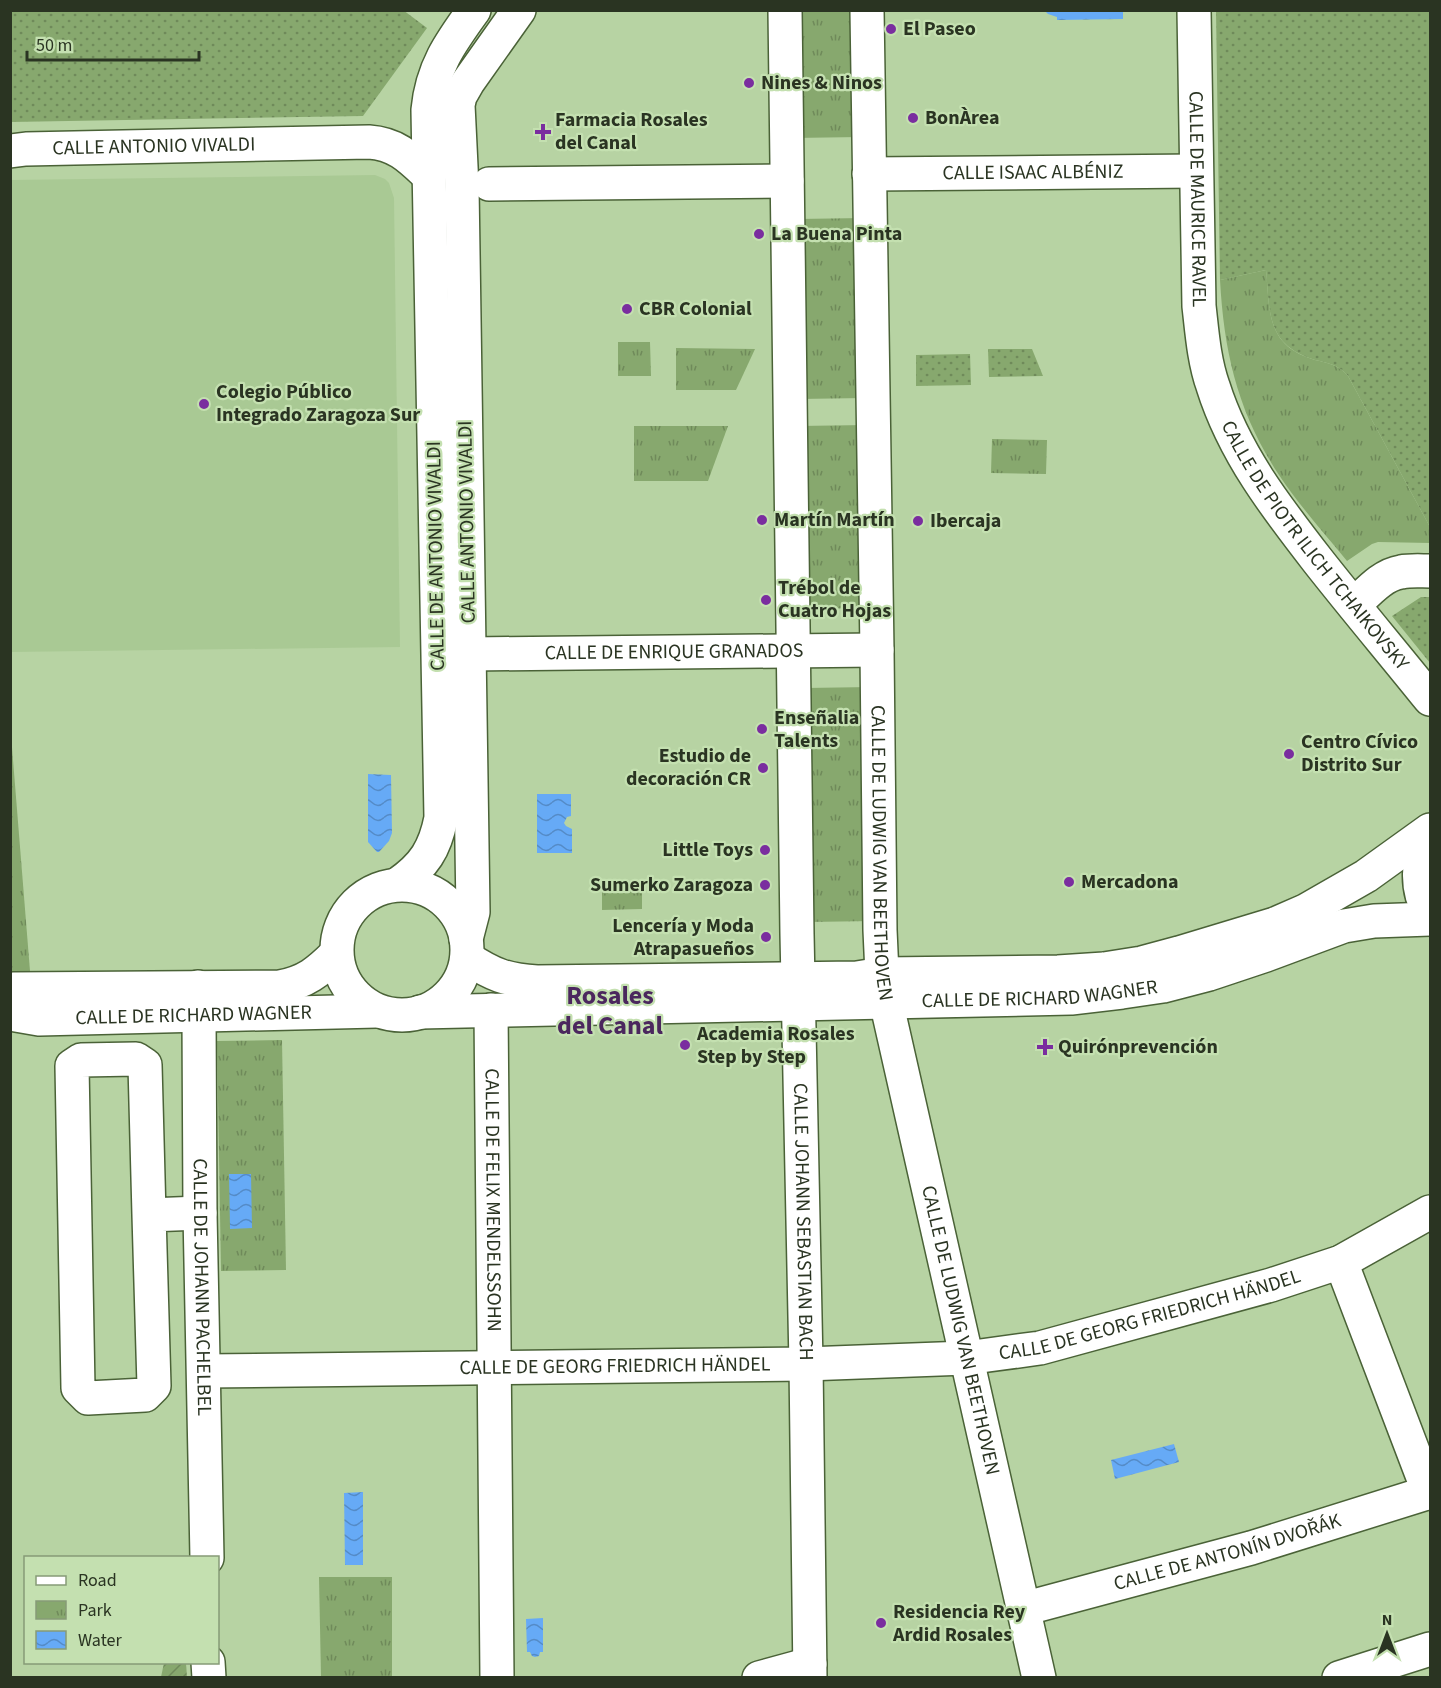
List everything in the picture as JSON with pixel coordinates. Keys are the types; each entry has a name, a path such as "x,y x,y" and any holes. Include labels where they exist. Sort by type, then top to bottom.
{"street":[{"name":"CALLE DE ANTONIO VIVALDI","path":"398,884 424,861 438,834 441,818 429,94 434,76 449,45 474,10"},
{"name":"CALLE ANTONIO VIVALDI","path":"466,948 473,912 462,199 458,105 468,82 519,10"},
{"name":"CALLE JOHANN SEBASTIAN BACH","path":"785,10 810,1671"},
{"name":"CALLE DE LUDWIG VAN BEETHOVEN","path":"867,10 880,930 884,987 1039,1677"},
{"name":"CALLE DE MAURICE RAVEL","path":"1194,10 1199,306 1204,348 1212,385"},
{"name":"CALLE ANTONIO VIVALDI","path":"10,151 369,142 389,145 398,150 429,176"},
{"name":"CALLE ISAAC ALBÉNIZ","path":"870,174 1197,171"},
{"path":"489,184 787,181"},
{"name":"CALLE DE PIOTR ILICH TCHAIKOVSKY","path":"1212,385 1227,423 1248,463 1275,506 1431,699"},
{"path":"1354,605 1392,574 1403,571 1431,571"},
{"name":"CALLE DE ENRIQUE GRANADOS","path":"470,654 877,650"},
{"path":"1429,832 1420,864 1419,879 1424,901 1431,913"},
{"name":"CALLE DE RICHARD WAGNER","path":"884,987 1104,969 1142,963 1258,929 1305,911 1366,876 1429,832"},
{"path":"398,884 414,885 442,898 454,910 462,924 466,948 463,972 456,986 446,998 434,1007 406,1015 377,1011 359,999 345,983 339,970 336,954 337,938 342,921 352,907 365,895 398,884"},
{"name":"CALLE DE RICHARD WAGNER","path":"420,1012 491,1010 799,991 857,978 884,987 1071,998 1163,986 1209,974 1344,926 1374,921 1431,919"},
{"name":"CALLE DE RICHARD WAGNER","path":"466,948 497,976 517,981 799,991"},
{"name":"CALLE DE RICHARD WAGNER","path":"10,1014 39,1019 199,1001 280,987 296,984 308,978 336,954"},
{"name":"CALLE DE RICHARD WAGNER","path":"10,991 13,989 377,1011"},
{"name":"CALLE DE JOHANN PACHELBEL","path":"199,1001 200,1213 207,1556"},
{"name":"CALLE DE FELIX MENDELSSOHN","path":"491,1010 497,1677"},
{"path":"136,1059 145,1065 149,1215 154,1386 145,1395 87,1398 78,1388 72,1066 81,1060 136,1059"},
{"name":"CALLE DE GEORG FRIEDRICH HÄNDEL","path":"204,1371 806,1364 966,1358 1041,1348 1271,1285 1341,1262 1431,1212"},
{"path":"149,1215 200,1213"},
{"path":"1341,1262 1430,1492"},
{"name":"CALLE DE ANTONÍN DVOŘÁK","path":"1023,1609 1251,1548 1430,1492"},
{"path":"1339,1677 1431,1649"},
{"path":"759,1677 810,1671"}],"shaded area":[{"name":"Colegio Público Integrado Zaragoza Sur","path":"375,175 389,183 394,198 400,647 11,652 11,180"}],"green space":[{"path":"403,10 427,28 363,116 11,122 11,11"},
{"path":"792,11 859,11 861,137 793,138"},
{"path":"1216,11 1430,11 1430,527 1348,376 1333,365 1299,354 1287,346 1279,336 1270,313 1266,270 1220,280"},
{"path":"864,218 865,398 799,399 797,219"},
{"path":"1266,270 1270,313 1279,336 1287,346 1299,354 1333,365 1348,376 1430,527 1430,543 1378,542 1347,561 1295,497 1265,452 1243,405 1236,382 1225,333 1220,280"},
{"path":"618,342 650,342 651,376 618,376"},
{"path":"676,348 755,349 736,390 676,390"},
{"path":"988,349 1032,349 1043,376 989,377"},
{"path":"970,354 971,385 916,386 916,355"},
{"path":"866,425 869,608 801,609 798,426"},
{"path":"634,426 728,426 708,481 634,481"},
{"path":"992,439 1047,440 1046,474 991,473"},
{"path":"1421,597 1430,597 1430,663 1392,616"},
{"path":"871,687 874,921 808,922 805,688"},
{"path":"11,735 32,996 11,996"},
{"path":"642,881 642,909 602,910 602,882"},
{"path":"282,1040 286,1270 221,1271 217,1041"},
{"path":"319,1577 392,1577 392,1677 321,1677"},
{"path":"164,1664 186,1664 187,1677 161,1677"}],"water":[{"path":"1045,11 1123,11 1123,19 1057,20 1057,17"},
{"path":"368,774 391,775 392,833 389,841 379,852 368,842"},
{"path":"537,794 571,794 571,816 567,817 564,823 572,829 572,853 537,853"},
{"path":"229,1174 251,1174 252,1228 230,1229"},
{"path":"1174,1444 1179,1462 1115,1479 1111,1460"},
{"path":"363,1492 363,1565 345,1565 344,1493"},
{"path":"543,1618 543,1652 535,1657 527,1652 526,1619"}],"place":[{"name":"El Paseo","path":"891,29"},
{"name":"Nines & Ninos","path":"749,83"},
{"name":"BonÀrea","path":"913,118"},
{"name":"Farmacia Rosales del Canal","path":"543,132"},
{"name":"La Buena Pinta","path":"759,234"},
{"name":"CBR Colonial","path":"627,309"},
{"name":"Colegio Público Integrado Zaragoza Sur","path":"204,404"},
{"name":"Martín Martín","path":"762,520"},
{"name":"Ibercaja","path":"918,521"},
{"name":"Trébol de Cuatro Hojas","path":"766,600"},
{"name":"Enseñalia Talents","path":"762,729"},
{"name":"Centro Cívico Distrito Sur","path":"1289,754"},
{"name":"Estudio de decoración CR","path":"763,768"},
{"name":"Little Toys","path":"765,850"},
{"name":"Mercadona","path":"1069,882"},
{"name":"Sumerko Zaragoza","path":"765,885"},
{"name":"Lencería y Moda Atrapasueños","path":"766,937"},
{"name":"Academia Rosales Step by Step","path":"685,1045"},
{"name":"Quirónprevención","path":"1045,1047"},
{"name":"Residencia Rey Ardid Rosales","path":"881,1623"}],"district":[{"name":"Rosales del Canal","path":"610,1010"}]}
